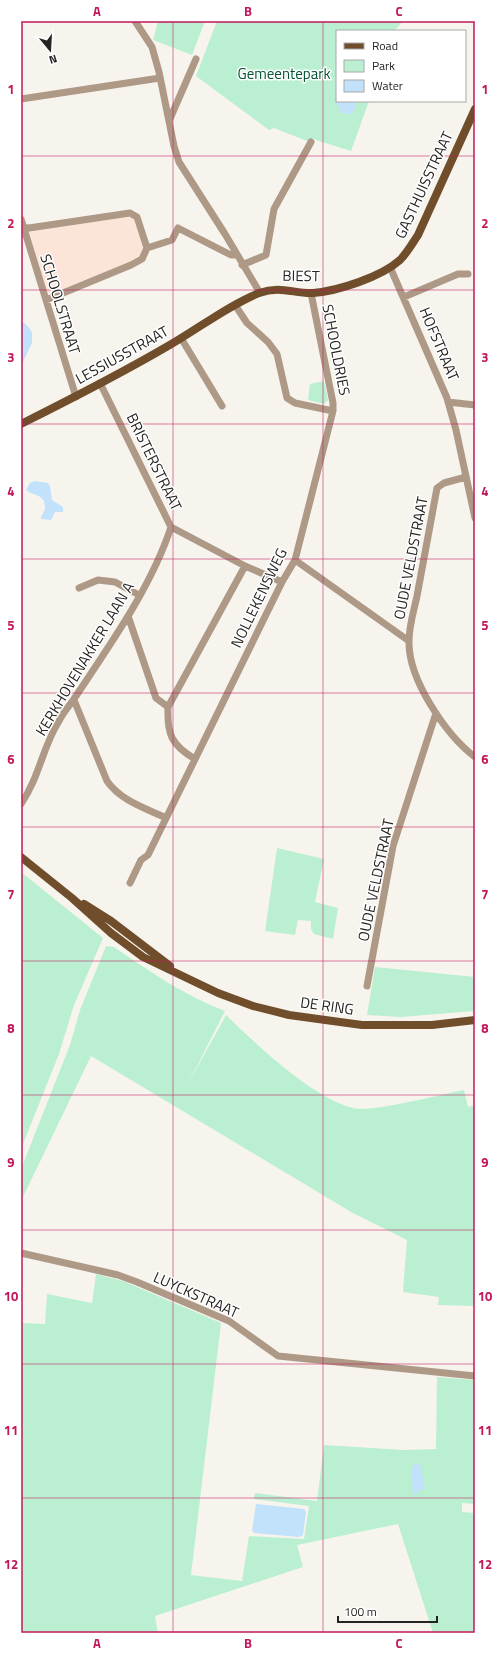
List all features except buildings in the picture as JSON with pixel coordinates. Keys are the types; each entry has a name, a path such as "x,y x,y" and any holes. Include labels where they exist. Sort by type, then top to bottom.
{"main road":[{"name":"GASTHUISSTRAAT","path":"390,267 407,252 418,235 475,109"},
{"name":"BIEST","path":"235,305 260,293 286,289 311,293 344,286 379,273 390,267"},
{"name":"LESSIUSSTRAAT","path":"21,424 100,384 235,305"},
{"name":"DE RING","path":"21,857 72,898 111,933 143,957 218,993 253,1006 289,1015 362,1025 432,1025 475,1020"}],"street":[{"path":"135,21 152,48 179,162 260,293"},
{"path":"169,121 196,59"},
{"path":"21,99 160,78"},
{"path":"242,265 266,255 274,209 311,142"},
{"path":"22,227 130,213 137,217 147,248 142,259 46,300"},
{"name":"SCHOOLSTRAAT","path":"21,219 22,227 76,397"},
{"path":"147,248 172,240 178,228 231,255 237,255"},
{"name":"HOFSTRAAT","path":"390,267 404,296 448,402 475,518"},
{"name":"HOFSTRAAT","path":"404,296 458,274 468,274"},
{"name":"SCHOOLDRIES","path":"311,293 333,403 333,411"},
{"path":"235,305 247,323 268,342 277,354 287,398 295,403 333,411"},
{"path":"180,338 222,406"},
{"name":"BRISTERSTRAAT","path":"100,384 171,527 244,566 282,582"},
{"path":"448,402 475,405"},
{"name":"NOLLEKENSWEG","path":"130,883 141,860 148,855 282,582 295,560 333,411"},
{"name":"OUDE VELDSTRAAT","path":"466,477 444,483 439,485 437,488 409,641 411,657 420,684 436,713 452,734 475,757"},
{"name":"KERKHOVENAKKER LAAN A","path":"21,804 33,784 48,742 55,728 128,616 164,550 171,527"},
{"name":"OUDE VELDSTRAAT","path":"295,560 409,641"},
{"path":"195,759 183,752 172,739 167,724 168,707 244,566"},
{"path":"79,588 98,580 115,582 139,595"},
{"path":"128,616 156,698 168,707"},
{"path":"74,700 105,776 114,790 127,799 166,818"},
{"name":"OUDE VELDSTRAAT","path":"367,986 393,846 436,713"},
{"name":"LUYCKSTRAAT","path":"21,1253 118,1275 137,1282 228,1321 278,1356 475,1376"}],"shaded area":[{"path":"129,216 135,220 144,247 142,254 136,260 52,293 47,292 28,231"}],"green space":[{"path":"158,21 205,21 192,55 153,40"},
{"name":"Gemeentepark","path":"217,21 403,21 395,30 336,30 336,102 369,102 351,151 313,139 307,141 274,128 269,130 196,76"},
{"path":"324,381 328,400 324,404 308,400 310,384"},
{"path":"277,848 324,859 315,902 338,908 333,939 314,934 311,929 311,921 298,920 295,935 265,931"},
{"path":"21,872 103,938 74,1005 59,1054 21,1149"},
{"path":"106,946 114,947 154,974 196,998 225,1011 188,1084 226,1015 285,1069 320,1093 353,1108 362,1109 390,1106 464,1090 468,1107 475,1105 475,1306 438,1305 439,1297 403,1292 407,1240 351,1212 91,1056 21,1201 21,1169 70,1045 80,1010"},
{"path":"375,967 475,977 475,1011 401,1017 367,1015"},
{"path":"96,1274 123,1281 221,1323 191,1575 242,1581 249,1536 304,1539 309,1506 254,1499 255,1493 317,1501 324,1445 404,1450 436,1449 437,1377 475,1380 475,1504 462,1503 462,1512 475,1513 475,1633 433,1633 398,1524 297,1545 303,1567 155,1616 158,1633 21,1633 21,1321 22,1323 45,1324 47,1294 92,1303"}],"water":[{"path":"335,96 336,102 355,102 355,109 350,114 341,113 339,106 335,104"},
{"path":"21,322 26,324 32,332 32,343 21,366"},
{"path":"35,481 48,483 50,486 52,500 63,507 63,512 55,512 51,520 41,519 45,509 41,497 26,490 30,483"},
{"path":"414,1463 420,1464 425,1489 421,1489 415,1495 413,1494 412,1478"},
{"path":"256,1504 304,1509 306,1512 303,1535 299,1537 254,1533 252,1530"}]}
